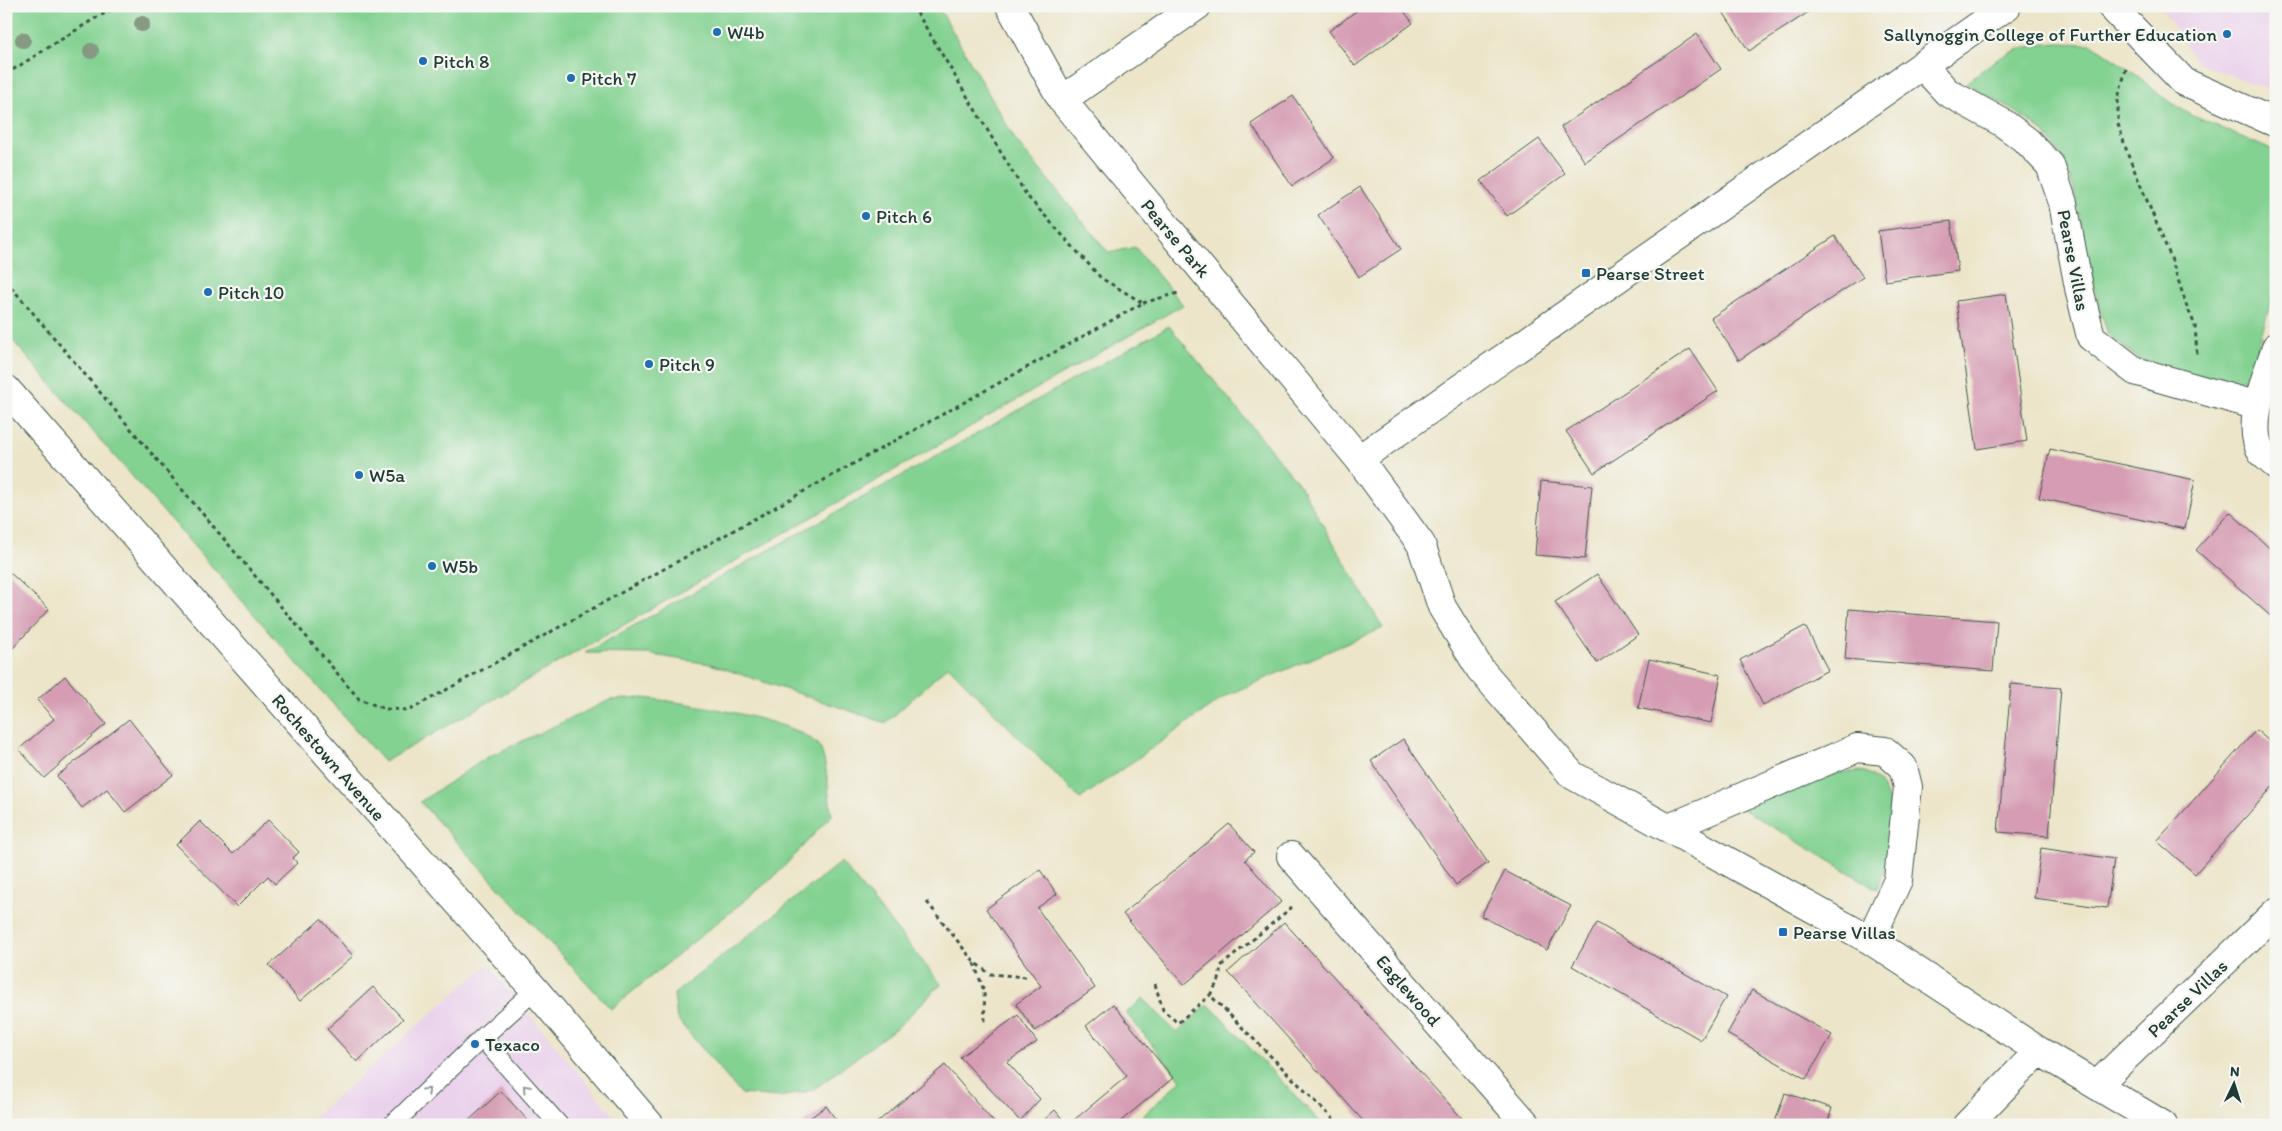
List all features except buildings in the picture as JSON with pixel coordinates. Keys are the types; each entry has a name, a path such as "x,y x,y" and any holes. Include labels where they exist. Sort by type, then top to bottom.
{"street":[{"name":"Pearse Park","path":"1010,6 1062,100 1360,459"},
{"path":"1062,100 1197,6"},
{"path":"2007,6 1360,459 1421,544 1442,607 1480,669 1572,775 1870,940 2039,1051 2098,1084 2163,1125"},
{"path":"2111,6 2184,82 2276,124"},
{"name":"Pearse Villas","path":"1922,65 1947,92 2003,123 2027,141 2050,165 2063,203 2080,293 2091,337 2135,371 2192,389 2258,406"},
{"path":"2276,348 2258,406 2256,432 2261,451 2276,465"},
{"name":"Rochestown Avenue","path":"6,389 535,990 650,1125"},
{"path":"1669,828 1857,748 1885,751 1903,768 1908,787 1898,880 1870,940"},
{"name":"Eaglewood","path":"1290,856 1527,1125"},
{"name":"Pearse Villas","path":"2098,1084 2276,912"},
{"path":"1967,1125 2039,1051"}],"lane":[{"path":"392,1125 535,990"},
{"path":"482,1038 559,1125"}],"path":[{"path":"6,74 118,6"},
{"path":"6,282 359,699 385,709 410,710 1143,303 1101,278 1027,196 913,6"},
{"path":"2146,43 2124,72 2118,98 2118,124 2128,155 2171,258 2187,307 2195,324 2197,353 2192,389"},
{"path":"1155,984 1163,1010 1178,1023 1210,995 1219,980 1221,966 1317,887"},
{"path":"927,902 974,962 990,974 1027,977"},
{"path":"974,962 984,991 985,1023"},
{"path":"1210,995 1339,1125"}],"shaded area":[{"name":"Sallynoggin College of Further Education","path":"2161,6 2276,6 2276,93 2197,62"},
{"name":"Texaco","path":"488,964 621,1125 305,1125"}],"green space":[{"path":"6,6 938,6 1016,141 1109,253 1135,247 1183,305 384,762 6,333"},
{"path":"2043,44 2092,44 2139,77 2161,96 2191,115 2276,152 2276,285 2249,376 2230,384 2177,372 2140,360 2108,334 2096,296 2074,189 2063,158 2045,133 2018,113 1966,83 1989,65 2008,54"},
{"path":"1169,326 1299,484 1383,628 1227,695 1080,799 948,666 886,723 710,664 647,654 585,653"},
{"path":"643,698 683,703 740,714 768,721 812,739 821,750 823,757 832,815 776,875 611,1009 420,802 486,758 610,700"},
{"path":"1861,771 1875,778 1884,790 1889,806 1891,823 1890,842 1887,860 1877,889 1741,808 1838,773"},
{"path":"841,862 941,984 900,1025 813,1090 780,1097 741,1094 677,1019 674,994"},
{"path":"1143,998 1177,1033 1208,1004 1323,1125 1133,1125 1181,1080 1126,1013"}],"place":[{"name":"W4b","path":"717,32"},
{"name":"Sallynoggin College of Further Education","path":"2227,34"},
{"name":"Pitch 8","path":"423,61"},
{"name":"Pitch 7","path":"571,78"},
{"name":"Pitch 6","path":"866,216"},
{"name":"Pearse Street","path":"1586,273"},
{"name":"Pitch 10","path":"208,292"},
{"name":"Pitch 9","path":"649,364"},
{"name":"W5a","path":"359,475"},
{"name":"W5b","path":"432,566"},
{"name":"Pearse Villas","path":"1783,932"},
{"name":"Texaco","path":"475,1044"}]}
